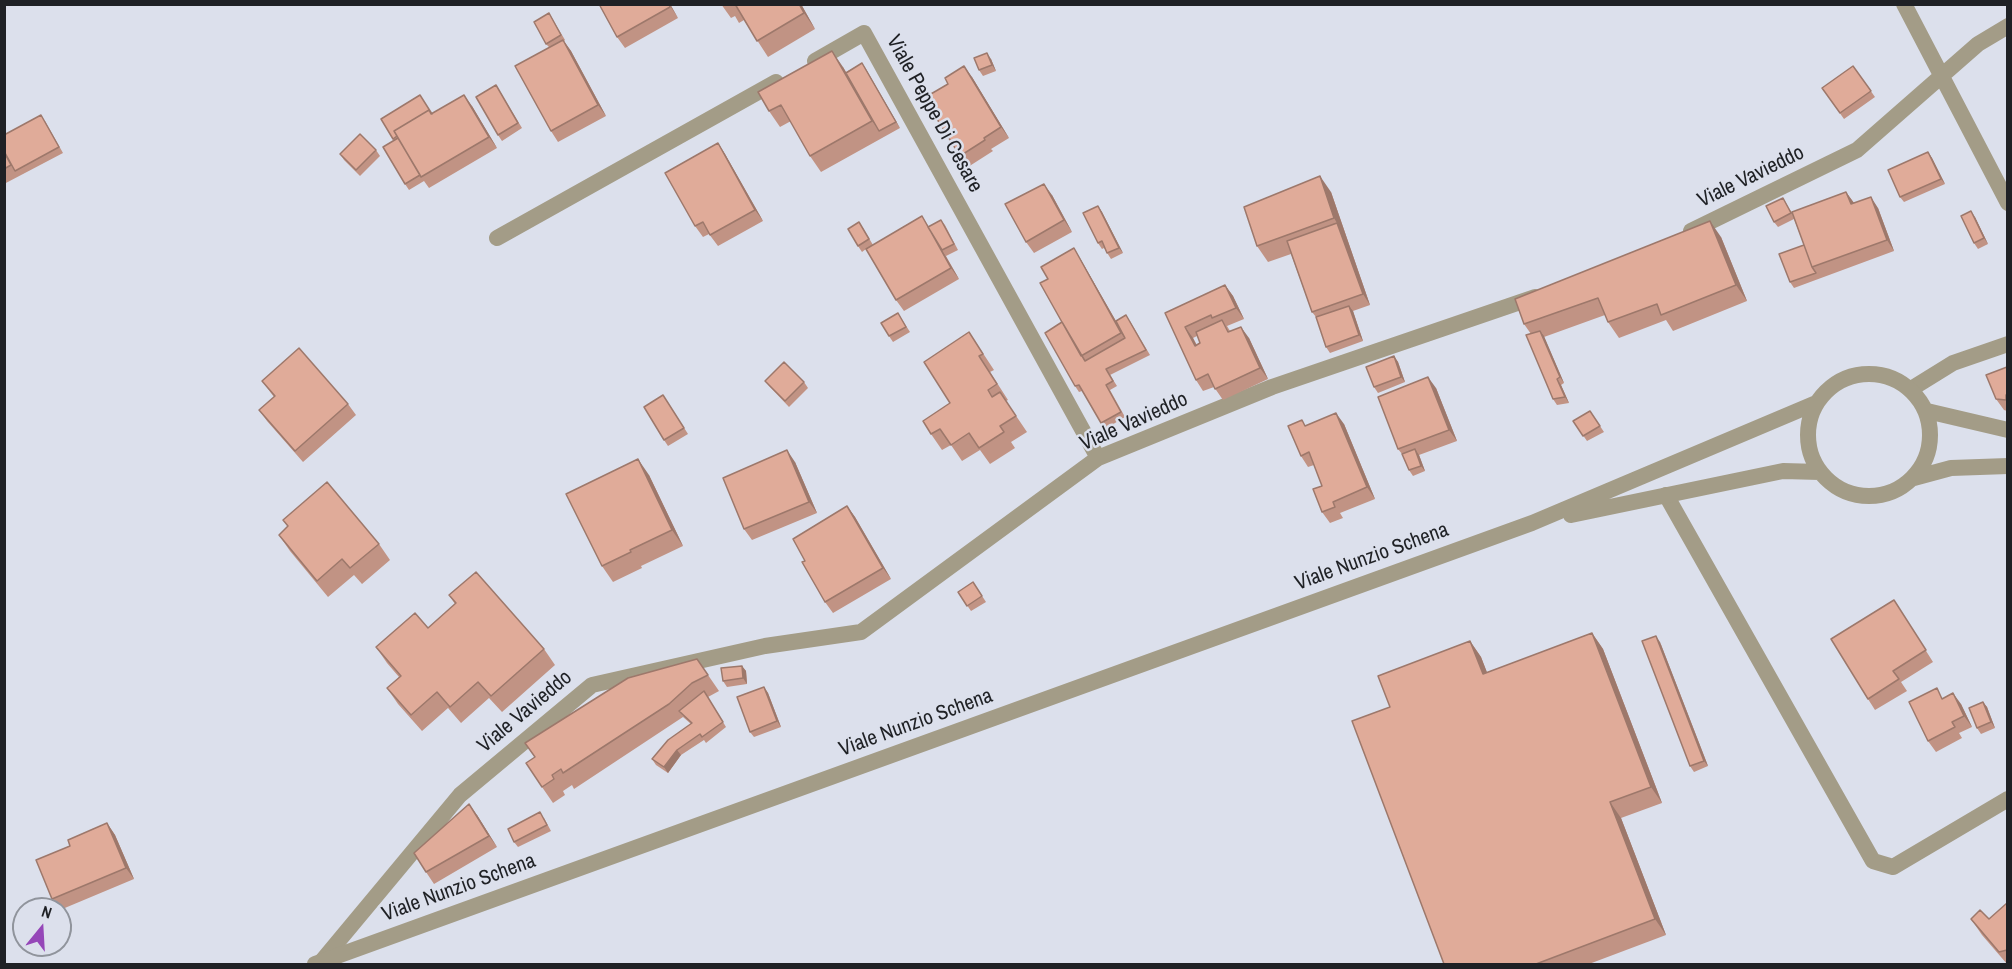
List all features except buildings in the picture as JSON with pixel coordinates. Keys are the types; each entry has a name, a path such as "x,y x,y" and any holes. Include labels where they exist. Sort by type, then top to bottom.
{"street":[{"path":"1904,4 2007,203"},
{"name":"Viale Vavieddo","path":"1676,238 1857,150 1978,44 2007,26"},
{"name":"Viale Peppe Di Cesare","path":"497,238 864,33 1098,458"},
{"name":"Viale Vavieddo","path":"318,963 460,795 592,685 765,646 861,632 1098,458 1272,387 1547,293"},
{"path":"1911,389 1953,363 2007,344"},
{"path":"1914,478 1927,458 1931,434 1927,411 1911,389 1887,375 1860,373 1834,383 1816,403 1808,426 1810,450 1820,472 1836,486 1856,495 1877,496 1897,490 1914,478 1951,468 2007,466"},
{"name":"Viale Nunzio Schena","path":"318,963 1532,523 1816,403"},
{"path":"1927,411 2007,430"},
{"name":"Viale Nunzio Schena","path":"1532,523 1783,471 1820,472"},
{"path":"1666,495 1873,861 1893,867 2007,799"}]}
